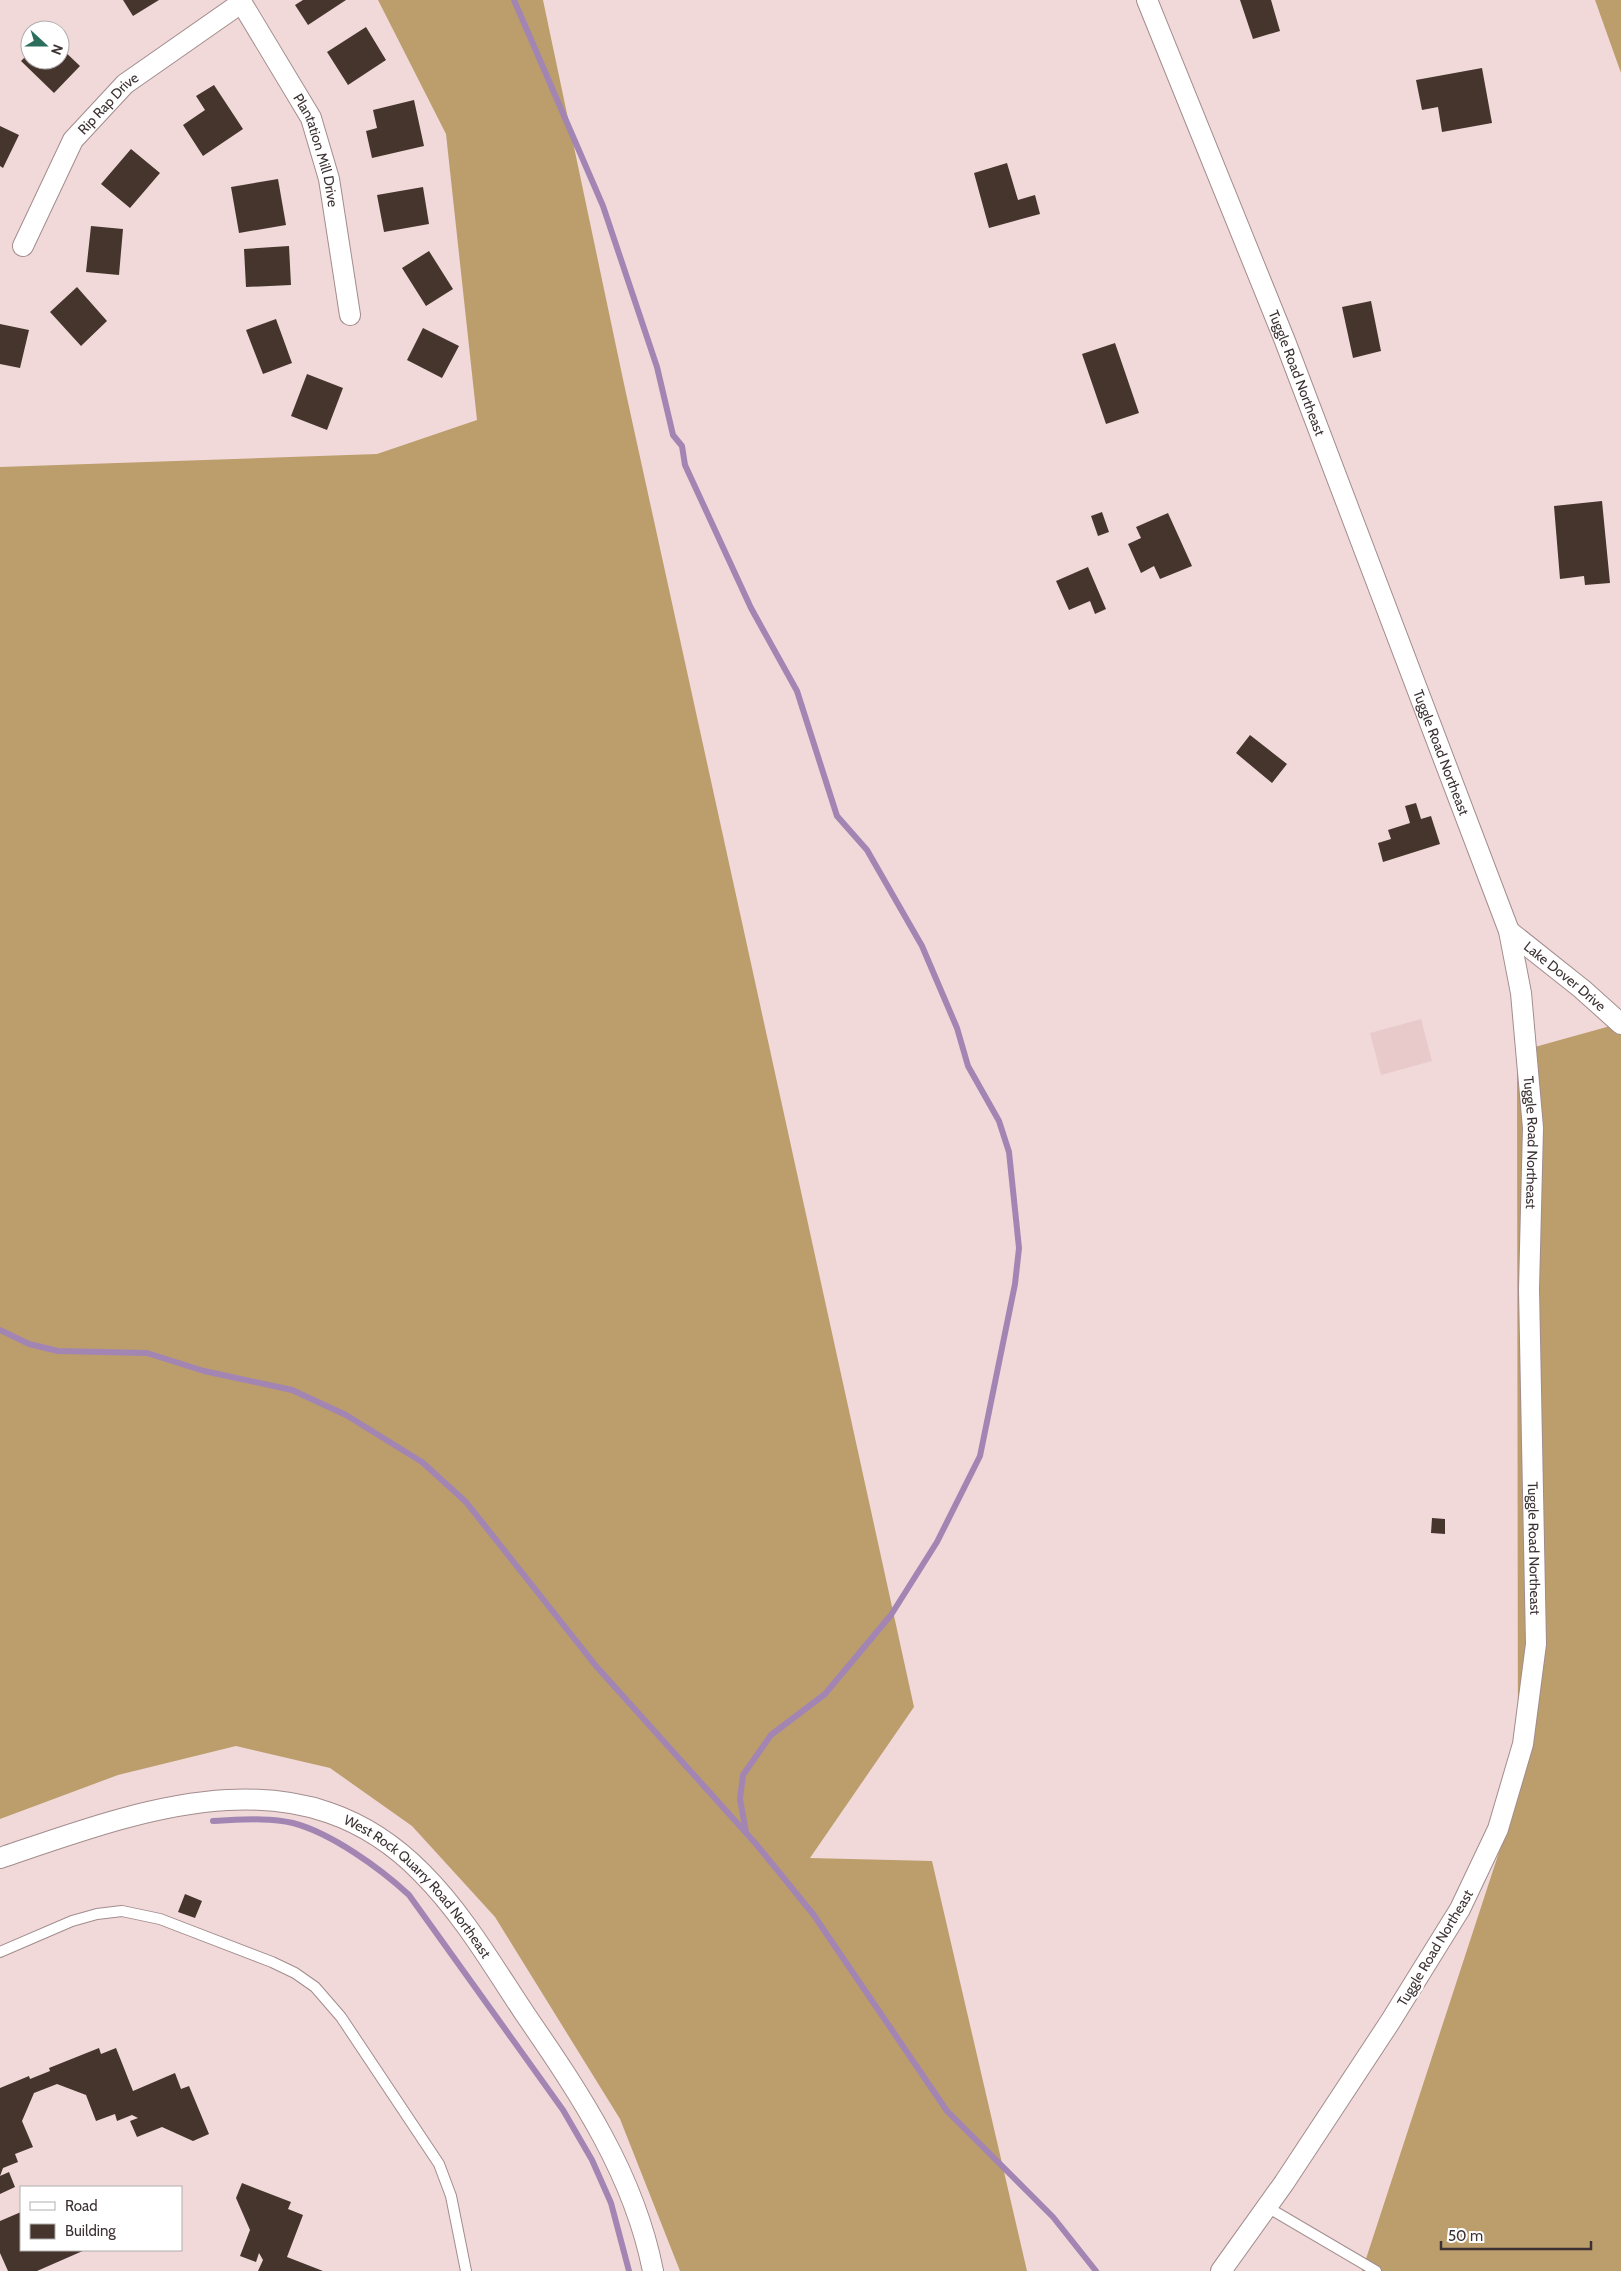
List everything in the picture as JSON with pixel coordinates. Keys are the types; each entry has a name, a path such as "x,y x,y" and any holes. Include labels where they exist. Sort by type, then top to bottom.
{"street":[{"name":"Tuggle Road Northeast","path":"1147,0 1292,360 1508,931 1522,993 1533,1128 1529,1289 1536,1644 1522,1744 1498,1829 1460,1910 1390,2022 1267,2207 1221,2271"},
{"name":"Rip Rap Drive","path":"23,246 73,140 125,84 241,1"},
{"name":"Plantation Mill Drive","path":"241,1 311,118 329,179 350,315"},
{"name":"Lake Dover Drive","path":"1508,931 1582,989 1621,1024"},
{"name":"West Rock Quarry Road Northeast","path":"0,1858 127,1816 172,1806 217,1800 263,1799 307,1806 337,1816 381,1839 422,1873 452,1908 586,2105 614,2155 630,2191 645,2237 653,2271"}],"lane":[{"path":"0,1952 72,1921 97,1914 122,1911 160,1919 272,1962 295,1973 315,1987 341,2017 438,2164 451,2196 466,2271"},
{"path":"1267,2207 1376,2271"}],"shaded area":[{"path":"378,0 543,0 624,384 914,1707 810,1858 932,1861 1027,2271 680,2271 620,2119 495,1917 412,1826 330,1768 236,1746 118,1775 0,1819 0,467 377,454 477,420 446,134"},
{"path":"1595,0 1621,0 1621,73"},
{"path":"1421,1019 1432,1061 1381,1075 1370,1033"},
{"path":"1621,1023 1621,2271 1362,2271 1518,1794 1517,1052"}],"building":[{"path":"123,0 159,0 133,16"},
{"path":"303,0 346,0 308,25 295,5"},
{"path":"1240,0 1271,0 1280,31 1253,39"},
{"path":"366,27 386,60 348,85 327,52"},
{"path":"70,56 80,66 54,93 30,70 70,70"},
{"path":"1482,68 1492,123 1442,132 1438,107 1422,110 1416,80"},
{"path":"214,85 243,129 203,156 183,125 205,110 196,96"},
{"path":"414,100 424,146 372,158 366,131 377,128 373,110"},
{"path":"0,126 19,135 3,168 0,166"},
{"path":"131,149 160,173 130,208 101,184"},
{"path":"1007,163 1018,200 1035,195 1040,214 989,228 974,173"},
{"path":"278,179 286,225 239,233 231,187"},
{"path":"423,187 429,224 384,232 377,195"},
{"path":"91,226 123,229 119,275 86,272"},
{"path":"289,246 291,285 246,287 244,249"},
{"path":"429,251 453,289 426,306 402,268"},
{"path":"77,287 107,321 81,346 50,312"},
{"path":"1371,301 1381,351 1353,358 1342,307"},
{"path":"276,319 292,363 263,374 246,330"},
{"path":"0,324 29,330 20,368 0,364"},
{"path":"423,328 459,346 442,378 407,360"},
{"path":"1115,343 1139,413 1106,424 1082,354"},
{"path":"307,374 343,388 327,430 291,416"},
{"path":"1602,501 1610,583 1585,585 1584,576 1560,579 1554,506"},
{"path":"1102,512 1109,532 1098,536 1091,516"},
{"path":"1168,513 1192,566 1160,579 1154,566 1141,573 1128,544 1141,538 1136,527"},
{"path":"1088,567 1106,609 1095,614 1090,601 1069,610 1056,581"},
{"path":"1250,735 1287,764 1272,783 1236,753"},
{"path":"1416,803 1421,819 1431,816 1440,844 1383,862 1378,843 1391,839 1388,830 1410,823 1405,806"},
{"path":"1432,1518 1445,1519 1445,1534 1431,1533"},
{"path":"185,1894 202,1901 195,1918 178,1912"},
{"path":"99,2048 101,2054 116,2048 133,2091 175,2073 181,2089 189,2086 209,2134 193,2141 162,2127 137,2137 130,2121 138,2118 132,2115 117,2121 115,2114 96,2121 86,2095 57,2084 34,2093 22,2121 33,2147 15,2154 18,2162 3,2168 0,2176 0,2088 29,2076 30,2079 50,2071 49,2068"},
{"path":"9,2172 15,2187 0,2194 0,2176"},
{"path":"242,2183 291,2202 288,2209 303,2215 287,2257 323,2271 258,2271 263,2260 259,2253 256,2262 240,2256 250,2230 236,2198"},
{"path":"20,2212 20,2251 83,2251 37,2271 8,2271 0,2253 0,2221"}],"waterway":[{"path":"514,0 603,206 657,367 673,435 682,446 685,465 751,608 797,691 837,816 867,850 922,946 957,1028 968,1066 999,1121 1009,1152 1019,1248 1015,1284 980,1456 937,1542 891,1615 825,1694 771,1735 743,1775 740,1799 746,1832"},
{"path":"0,1330 29,1344 58,1351 147,1353 204,1371 292,1390 346,1415 422,1462 466,1502 596,1666 756,1844 813,1914 947,2111 1053,2217 1096,2271"},
{"path":"213,1821 274,1820 308,1828 339,1843 370,1863 409,1895 563,2110 592,2160 611,2203 629,2271"}]}
